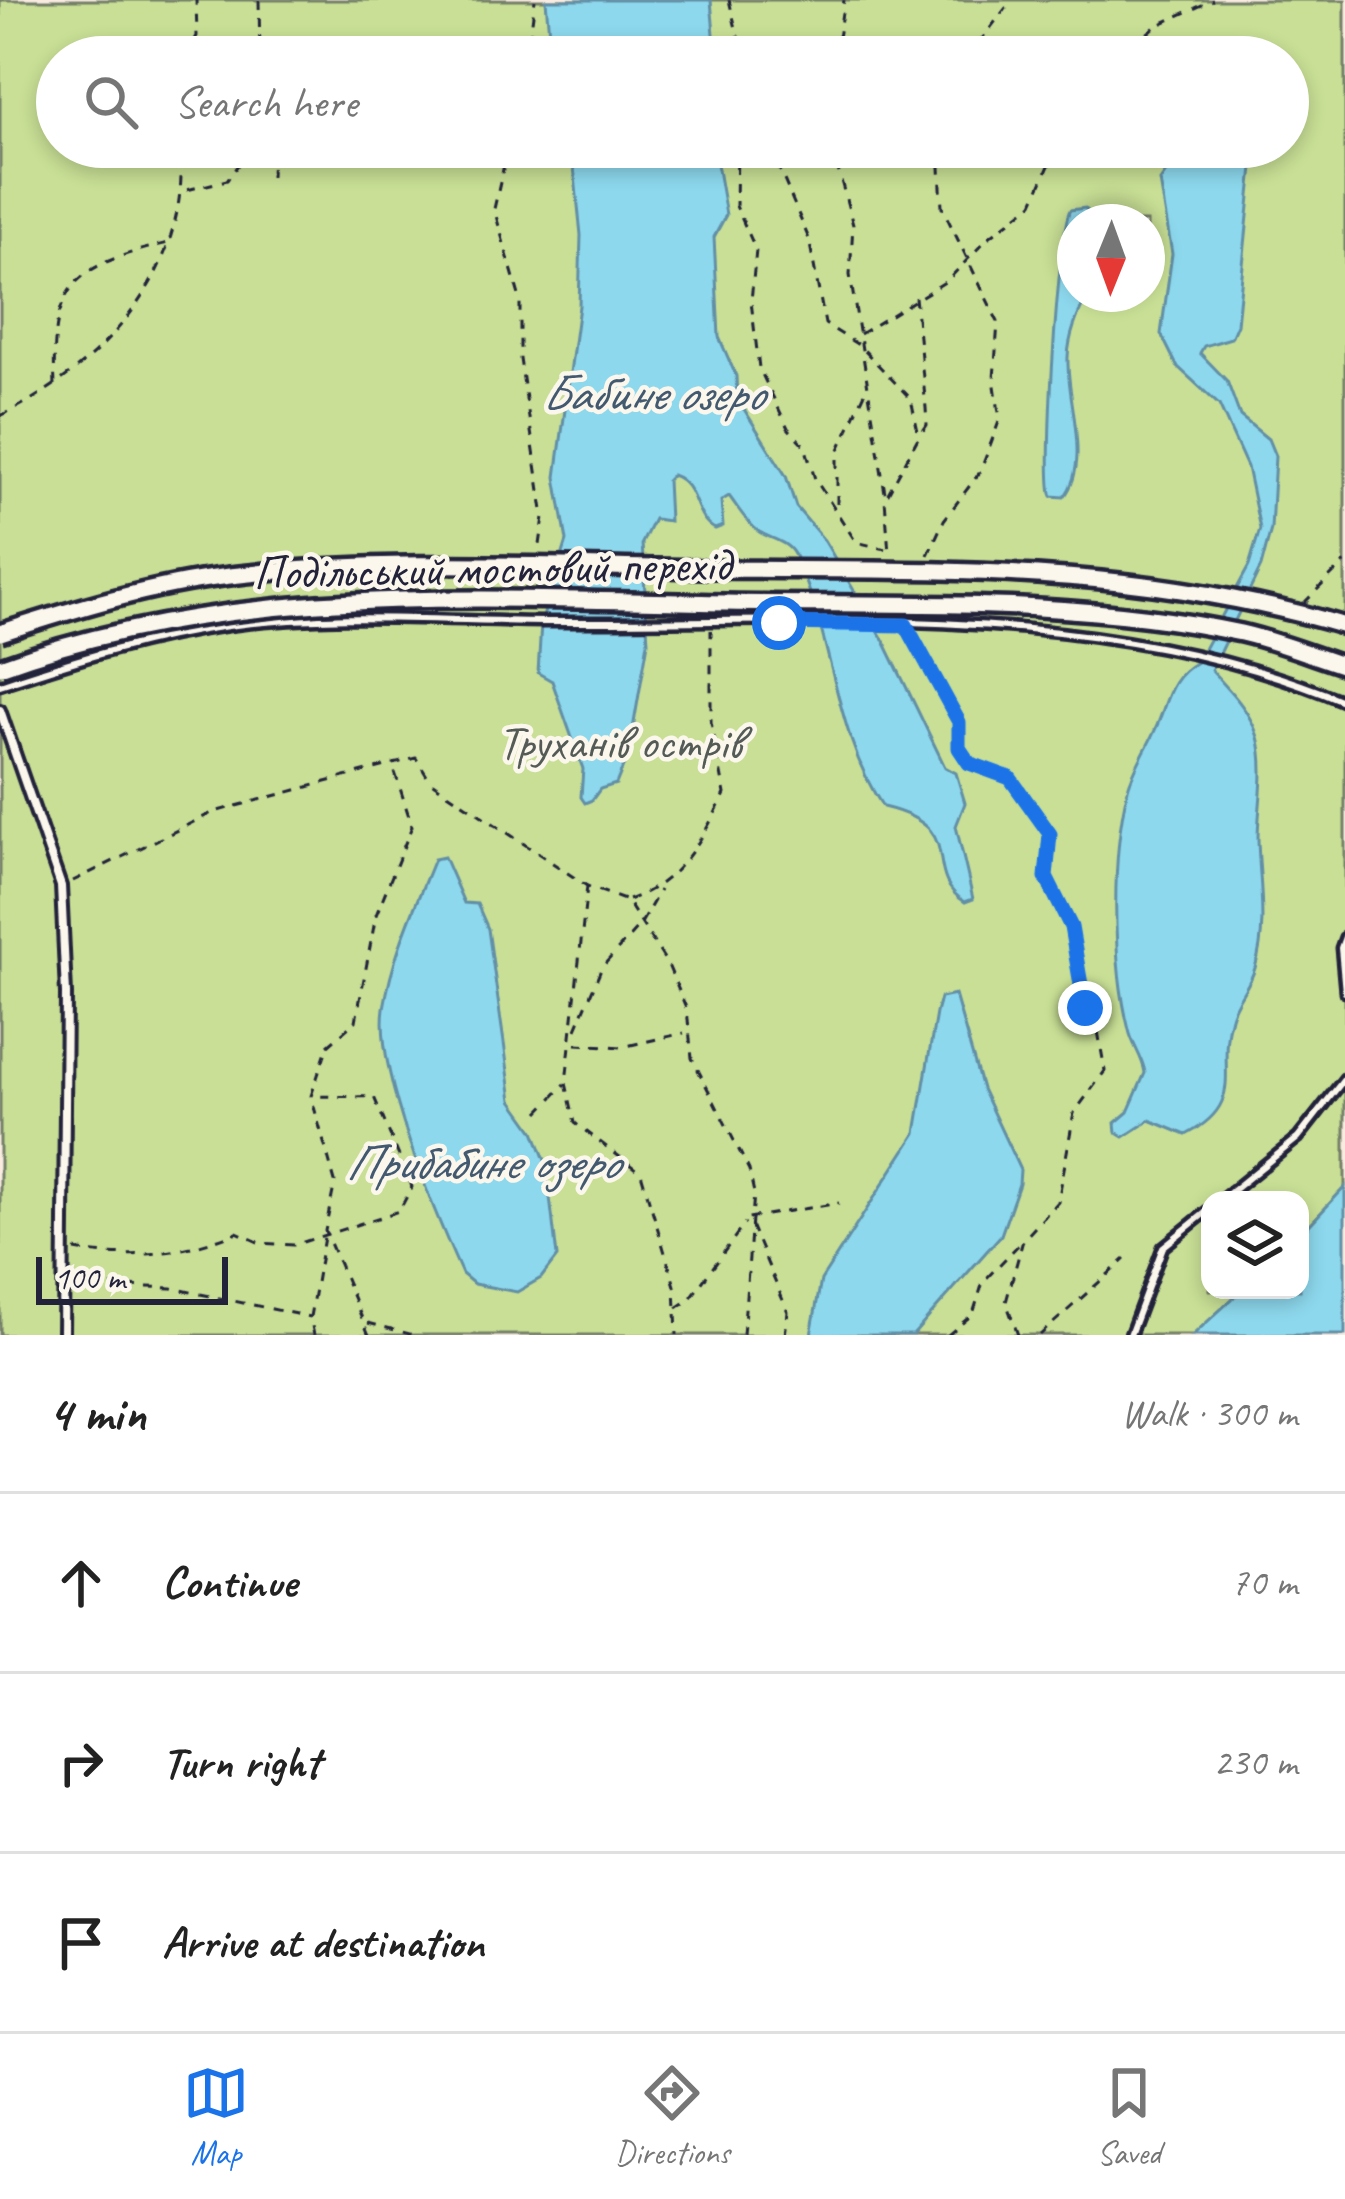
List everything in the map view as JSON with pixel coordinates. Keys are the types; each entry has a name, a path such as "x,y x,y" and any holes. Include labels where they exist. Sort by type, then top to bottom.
{"main road":[{"name":"Подільський мостовий перехід","path":"0,633 84,607 226,576 371,567 1016,572 1150,582 1268,604 1345,626"},
{"name":"Подільський мостовий перехід","path":"0,667 129,628 239,608 478,598 1078,610 1246,634 1345,666"}],"street":[{"path":"0,710 61,886 66,994 60,1247 63,1335"}],"lane":[{"path":"0,685 120,646 231,626 813,623 1076,637 1190,653 1345,702"},
{"path":"1345,937 1341,948 1345,992"},
{"path":"1232,1191 1298,1138 1345,1078"},
{"path":"1130,1335 1163,1247 1201,1216"}],"path":[{"path":"196,0 197,36"},
{"path":"259,0 260,36"},
{"path":"530,36 535,0"},
{"path":"729,0 738,36"},
{"path":"838,36 844,0"},
{"path":"984,36 1012,0"},
{"path":"1144,36 1213,0"},
{"path":"0,416 55,387 106,343 160,269 184,192 182,168"},
{"path":"184,192 227,180 235,168"},
{"path":"272,168 272,177"},
{"path":"503,168 494,209 520,299 520,358 544,517 538,559"},
{"path":"737,168 736,206 756,250 752,301 759,368 788,428 805,446 815,479 837,506 856,542 888,550"},
{"path":"779,168 809,239 825,324 860,346 911,399 919,436"},
{"path":"838,168 854,225 850,275 893,572"},
{"path":"926,558 944,520 980,472 1000,419 994,380 998,322 942,207 940,168"},
{"path":"859,334 966,264 988,238 1033,203 1048,168"},
{"path":"55,387 53,344 59,305 86,270 169,243"},
{"path":"885,499 927,425 915,297"},
{"path":"837,506 837,454 867,387"},
{"path":"1345,564 1345,574"},
{"path":"574,1035 602,967 640,925 660,889 688,858 725,794 711,722 712,623"},
{"path":"906,625 959,722 959,748 969,763 1010,778 1050,834 1046,877 1071,927 1085,1008 1098,1031 1106,1072 1074,1113 1058,1202 983,1282 973,1314 948,1335"},
{"path":"61,886 214,812 416,758 430,781 586,886 627,901 660,889"},
{"path":"314,1335 310,1317 335,1182 311,1096 328,1046 356,1021 376,916 412,826 392,764"},
{"path":"586,886 574,1044 566,1082 574,1123 640,1173 675,1286 677,1335"},
{"path":"627,901 674,980 687,1010 692,1058 749,1171 754,1193 748,1218 743,1335"},
{"path":"574,1044 622,1047 688,1032"},
{"path":"539,1112 566,1082"},
{"path":"60,1247 138,1257 196,1247 237,1232 260,1243 294,1245 326,1231 352,1230 399,1210 412,1187 374,1097 311,1096"},
{"path":"675,1309 691,1299 748,1218 839,1203"},
{"path":"748,1218 788,1312 785,1335"},
{"path":"326,1231 369,1335"},
{"path":"1018,1335 1006,1302 1023,1240"},
{"path":"1040,1335 1125,1259"},
{"path":"61,1283 172,1288 310,1317"},
{"path":"367,1322 414,1335"}],"green space":[{"name":"Труханів острів","path":"0,0 1345,0 1345,1187 1309,1225 1309,1191 1201,1191 1201,1299 1232,1299 1193,1335 0,1335"}],"water":[{"path":"546,0 711,0 714,36 549,36"},
{"name":"Бабине озеро","path":"574,168 718,168 726,215 714,237 719,337 736,376 737,398 786,476 796,507 824,540 884,641 945,767 956,773 965,803 956,826 973,899 965,902 952,890 935,838 926,826 883,807 866,778 843,716 808,587 792,551 753,527 729,496 721,501 723,526 715,529 702,517 687,486 672,475 667,480 669,521 654,519 642,543 648,642 629,752 616,784 600,789 585,803 581,797 583,769 552,681 538,673 541,623 567,541 556,477 579,306 581,235"},
{"path":"1169,168 1253,168 1237,324 1231,338 1204,346 1200,353 1227,381 1240,416 1268,439 1275,456 1271,529 1261,567 1211,670 1244,709 1261,749 1261,936 1253,975 1231,1017 1224,1097 1217,1110 1186,1135 1150,1120 1124,1137 1116,1132 1115,1123 1128,1112 1145,1073 1123,1003 1117,942 1116,877 1128,789 1174,684 1197,662 1249,566 1260,529 1247,467 1219,405 1177,366 1161,334 1172,254 1160,181"},
{"path":"1057,305 1057,312 1081,312 1068,357 1076,466 1064,497 1052,496"},
{"name":"Прибабине озеро","path":"444,857 464,903 477,904 488,929 512,1100 534,1131 546,1163 557,1257 541,1278 517,1292 474,1284 462,1274 410,1142 389,1068 384,1008 393,969 434,859"},
{"path":"955,995 982,1089 1020,1170 1001,1235 913,1335 811,1335 821,1280 916,1133 940,998"},
{"path":"1345,1187 1345,1335 1193,1335 1232,1299 1309,1299 1309,1225"}],"route":[{"path":"779,623 906,625 959,722 959,748 969,763 1010,778 1026,807 1050,834 1046,877 1071,927 1085,1008"}]}
